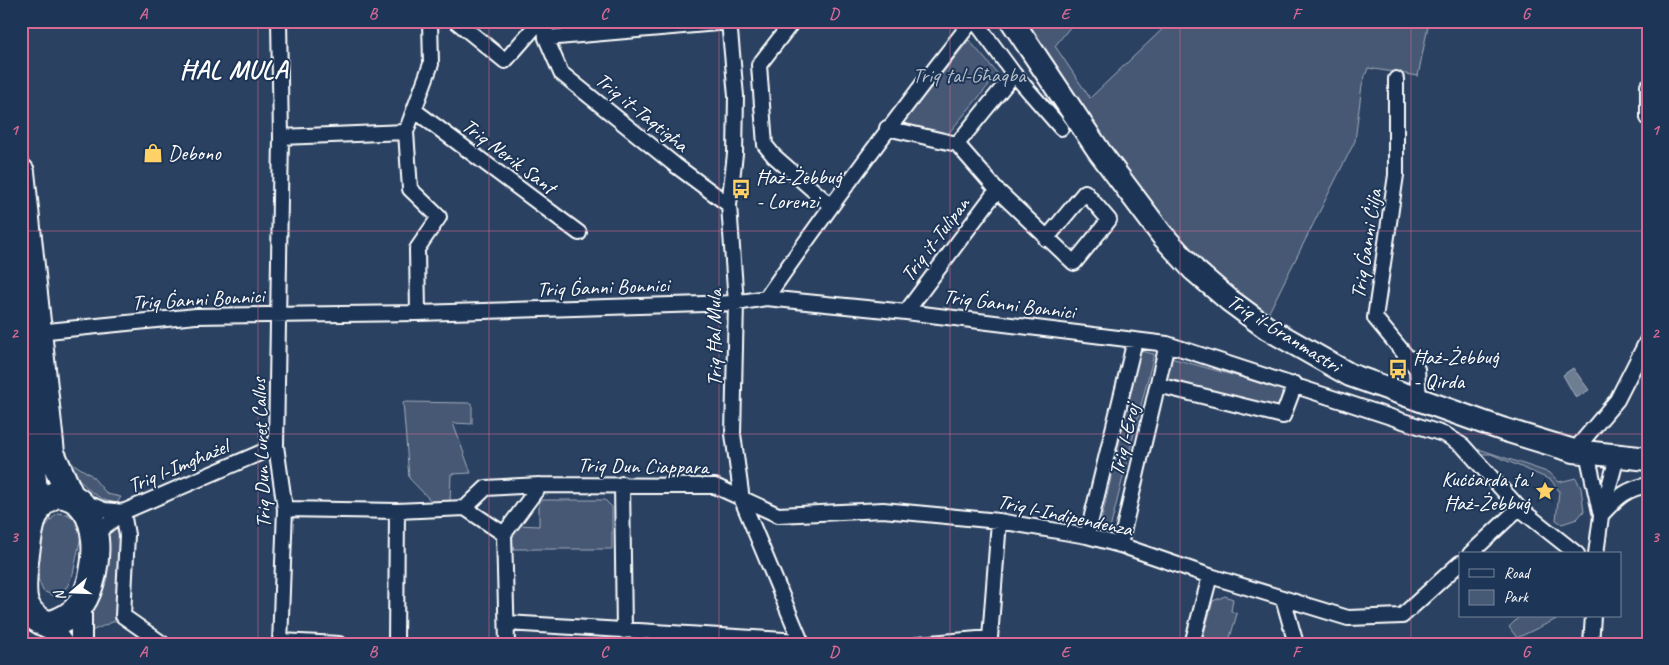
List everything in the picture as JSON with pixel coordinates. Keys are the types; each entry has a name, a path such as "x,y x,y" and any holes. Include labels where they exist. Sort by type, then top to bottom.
{"highway":[{"path":"21,172 51,453 74,497 86,508 94,535 94,567 81,604 70,616 42,630 22,596 31,529 25,531"},
{"path":"21,352 31,480 25,531"},
{"path":"25,531 50,496 74,497"}],"main road":[{"name":"Triq il-Granmastri","path":"1012,21 1099,151 1162,235 1194,270 1259,322 1308,353 1350,375 1419,400 1502,429 1580,452 1648,459"}],"street":[{"name":"Triq Dun Luret Callus","path":"279,21 281,137 276,446 285,509 281,643"},
{"path":"418,313 417,249 439,216 410,189 406,132 431,64 430,21"},
{"path":"456,21 505,61 540,21"},
{"name":"Triq it-Taqtigħa","path":"545,21 546,38 561,73 728,205"},
{"path":"793,21 759,65 765,145 774,156 830,205"},
{"path":"766,298 830,205 887,128 973,21 1014,74 1061,128"},
{"path":"546,38 729,22"},
{"name":"Triq Ħal Mula","path":"729,22 736,96 735,154 728,205 736,303 733,434 742,500 801,642"},
{"path":"958,144 1014,74"},
{"name":"Triq Ġanni Ċilja","path":"1396,79 1396,175 1374,318 1417,369 1419,400"},
{"path":"1648,86 1648,118"},
{"name":"Triq Nerik Sant","path":"414,110 580,233"},
{"path":"887,128 958,144 997,190 1037,226 1046,239 1074,263 1109,220 1085,192 1046,239"},
{"path":"281,137 406,132"},
{"name":"Triq it-Tulipan","path":"906,312 997,190"},
{"name":"Triq Ġanni Bonnici","path":"38,332 196,316 418,313 736,303 766,298 906,312 1167,344 1295,384 1446,435 1463,446 1519,508 1574,552"},
{"path":"1601,516 1580,452 1617,400 1648,339"},
{"name":"Triq l-Eroj","path":"1087,536 1135,340"},
{"name":"Triq l-Eroj","path":"1120,545 1167,344"},
{"path":"1158,385 1284,416 1295,384"},
{"name":"Triq l-Imgħażel","path":"94,535 123,512 276,446"},
{"path":"1596,552 1601,516 1618,457"},
{"path":"622,484 624,631"},
{"path":"507,644 504,534 540,485"},
{"name":"Triq Dun Ciappara","path":"465,508 486,488 540,485 715,486 742,500"},
{"path":"1601,516 1616,499 1631,488 1648,485"},
{"name":"Triq l-Imgħażel","path":"74,497 104,510 123,512"},
{"name":"Triq l-Indipendenza","path":"742,500 778,515 882,510 999,520 1087,536 1348,618 1402,616 1459,564"},
{"path":"285,509 398,511 465,508 504,534"},
{"path":"1472,552 1519,508"},
{"path":"396,644 398,511"},
{"path":"123,512 127,535 123,616 163,644"},
{"path":"919,644 990,638 999,520"},
{"path":"1192,644 1210,576"},
{"path":"1283,598 1296,644"},
{"path":"81,604 81,644"},
{"path":"1592,618 1592,643"},
{"path":"507,623 801,642"},
{"path":"281,643 339,644"}],"green space":[{"path":"1024,21 1075,21 1055,46 1090,98 1171,21 1429,21 1418,76 1368,68 1362,85 1355,141 1267,316 1229,285 1159,215 1129,176"},
{"name":"Triq tal-Għaqba","path":"969,40 998,74 948,134 903,123"},
{"path":"1140,351 1154,354 1110,529 1100,526"},
{"path":"1171,358 1283,389 1277,411 1165,380"},
{"path":"403,402 472,403 472,424 453,423 471,473 451,474 450,502 432,502 409,478"},
{"path":"1479,449 1550,473 1559,482 1576,478 1581,488 1584,511 1577,519 1562,524 1556,520 1559,491 1551,480 1491,454 1481,454"},
{"path":"69,461 91,475 107,494 121,497 117,503 102,499 88,488 71,469 67,462"},
{"path":"539,500 605,500 612,507 612,549 513,549 512,534 519,525 539,526"},
{"path":"57,513 67,514 76,520 81,536 73,574 67,587 54,596 43,591 36,574 45,527"},
{"path":"112,528 117,529 120,536 115,621 89,632 94,644 83,644 106,534"},
{"path":"1225,596 1233,599 1231,611 1237,614 1228,644 1201,644 1213,601"},
{"path":"1518,618 1559,618 1517,638 1509,627"}],"shaded area":[{"path":"1573,368 1589,390 1576,398 1563,375"}],"place":[{"name":"Debono","path":"153,153"},
{"name":"Ħaż-Żebbuġ - Lorenzi","path":"741,189"},
{"name":"Ħaż-Żebbuġ - Qirda","path":"1398,369"},
{"name":"Kuċċarda ta' Ħaż-Żebbuġ","path":"1545,491"}],"district":[{"name":"ĦAL MULA","path":"234,69"}]}
